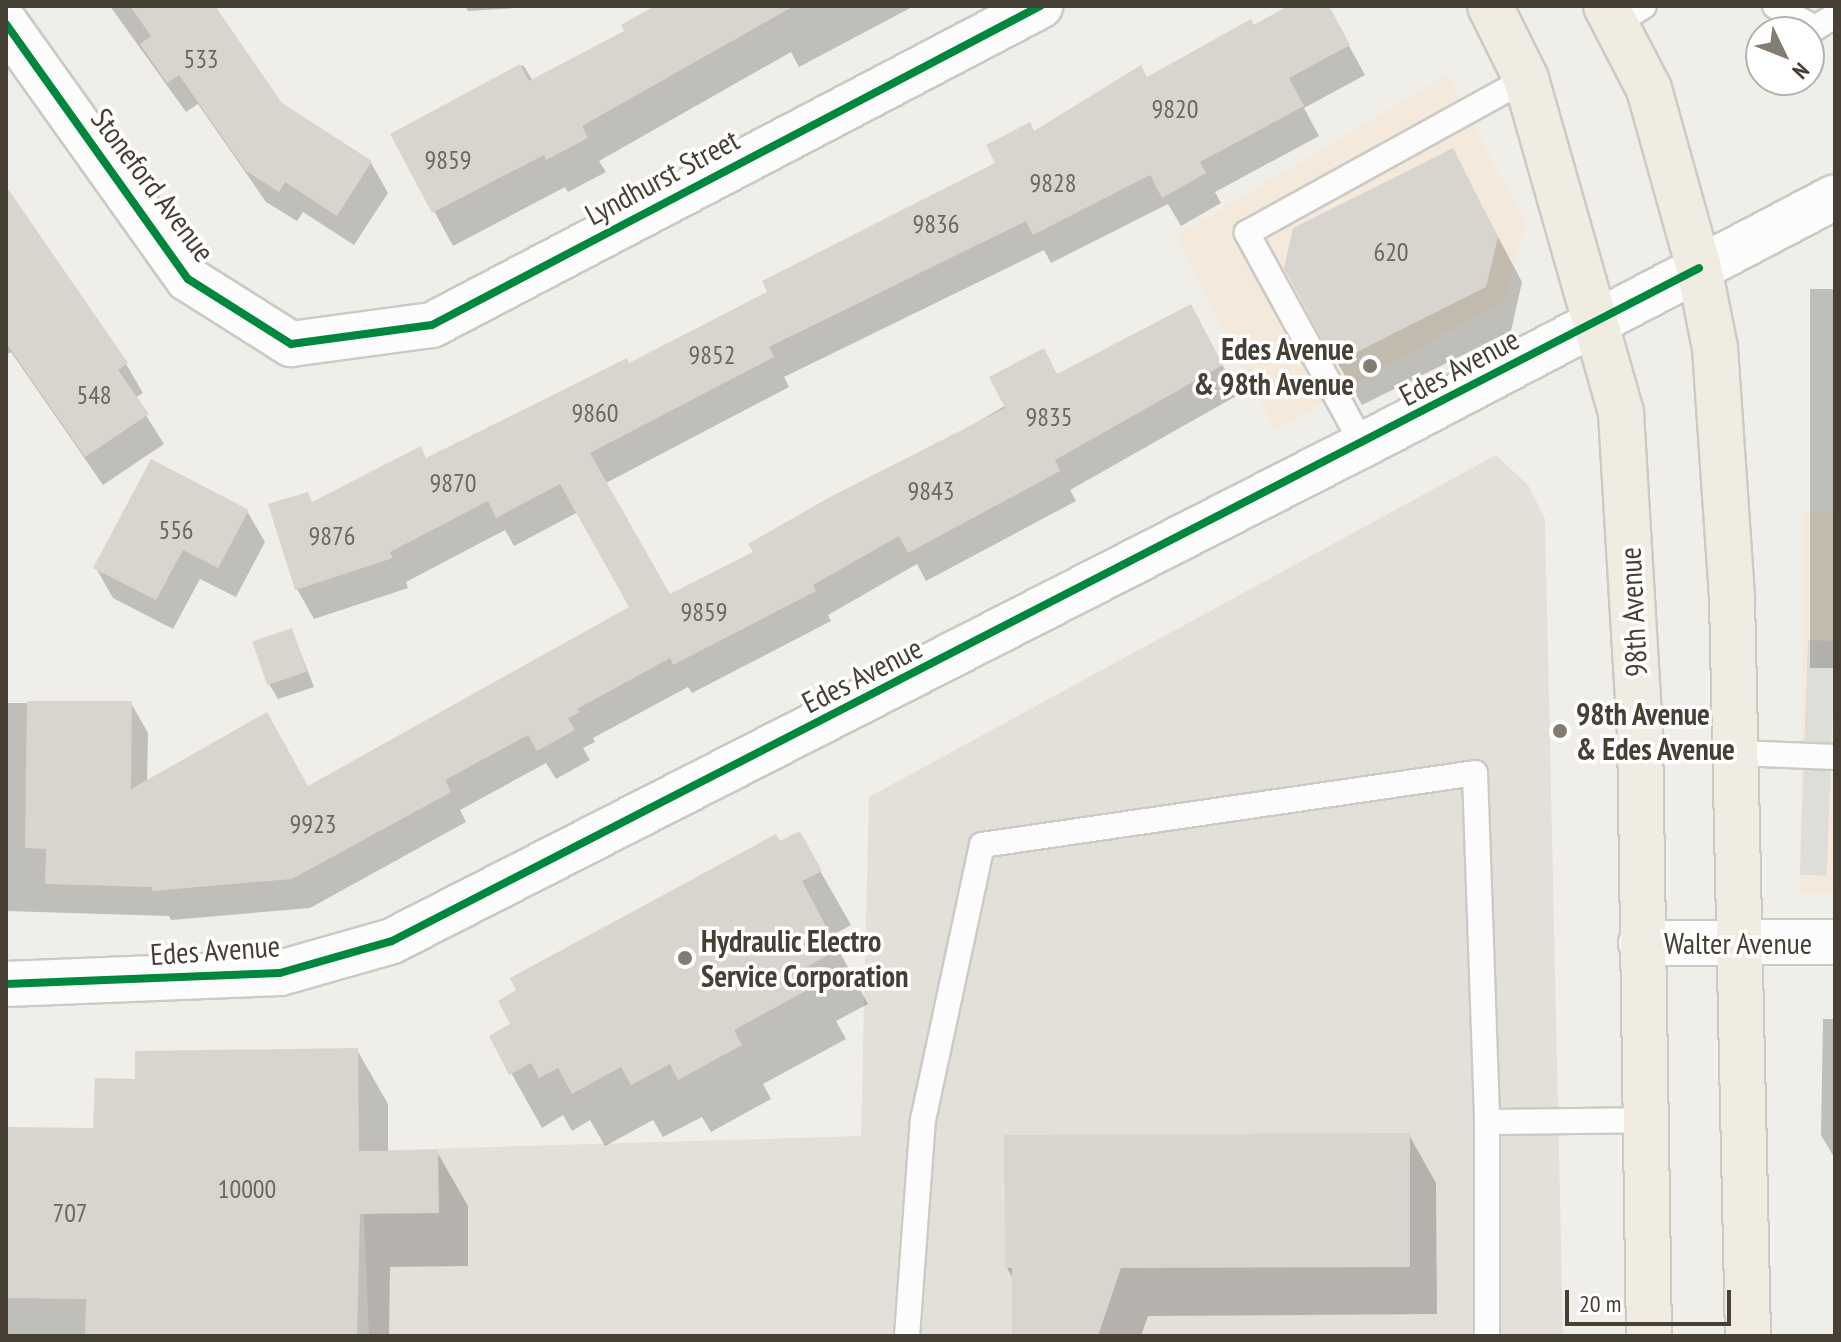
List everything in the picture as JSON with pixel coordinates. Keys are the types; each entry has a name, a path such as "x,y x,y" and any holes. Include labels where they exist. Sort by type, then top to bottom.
{"main road":[{"name":"98th Avenue","path":"1490,6 1526,79 1621,413 1640,732 1649,1336"},
{"path":"1622,12 1649,89 1699,268 1715,348 1737,753 1748,1336"}],"street":[{"name":"Lyndhurst Street","path":"291,344 432,325 1040,6"},
{"name":"Stoneford Avenue","path":"6,24 188,279 291,344"},
{"name":"Edes Avenue","path":"6,984 280,973 392,941 1363,445 1835,197"},
{"name":"Walter Avenue","path":"1641,943 1835,942"}],"lane":[{"path":"1775,6 1815,28 1835,16"},
{"path":"1363,445 1247,233 1526,79"},
{"path":"1737,753 1835,757"},
{"path":"907,1336 923,1120 982,845 1475,773 1487,1122 1487,1336"},
{"path":"1487,1122 1645,1120"}],"shaded area":[{"path":"1447,75 1525,222 1505,300 1275,429 1176,236"},
{"path":"1496,455 1528,485 1545,519 1563,1336 369,1336 361,1151 861,1136 869,797"},
{"path":"1805,512 1835,512 1835,893 1799,893"},
{"path":"1808,640 1835,641 1827,876 1800,875"}],"building":[{"path":"130,6 215,6 282,103 372,161 337,216 285,182 279,192 246,171 179,75 167,83 140,44 151,36"},
{"path":"655,6 794,6 582,126 588,138 546,160 544,155 432,213 390,134 520,64 529,81 624,31 621,25"},
{"path":"1288,6 1329,6 1350,45 1289,78 1304,106 1200,162 1206,173 1162,198 1150,175 1033,235 1026,221 769,347 774,357 590,453 670,594 753,552 748,544 830,497 1005,408 989,377 1044,348 1057,374 1191,304 1223,365 1055,460 1060,471 908,553 899,536 813,585 816,591 673,665 670,658 577,709 580,712 568,718 575,730 537,751 528,735 445,780 451,792 292,879 152,891 152,887 45,884 46,849 25,848 27,701 132,701 131,789 267,712 308,786 629,607 560,484 496,518 488,501 390,552 393,558 295,590 268,504 308,492 312,502 421,446 426,458 627,358 629,363 767,292 762,281 995,163 986,145 1030,122 1034,131 1141,65 1147,77 1251,19 1254,25"},
{"path":"1453,148 1498,237 1486,287 1335,363 1284,268 1293,228"},
{"path":"6,186 128,363 118,370 149,414 85,457 6,343"},
{"path":"151,459 249,510 218,568 183,550 156,600 93,568"},
{"path":"292,628 307,671 267,685 252,642"},
{"name":"Hydraulic Electro Service Corporation","path":"800,831 822,871 802,881 838,949 807,967 817,985 734,1030 742,1045 678,1080 670,1064 631,1085 621,1067 572,1094 558,1068 539,1078 531,1063 509,1075 489,1036 510,1024 498,1001 516,990 510,978 776,834 780,841"},
{"path":"358,1048 359,1151 438,1150 439,1213 360,1214 357,1336 85,1336 86,1299 6,1298 6,1127 93,1128 95,1078 135,1079 135,1051"},
{"path":"1410,1133 1410,1267 1121,1268 1098,1336 1012,1336 1012,1268 1005,1268 1004,1135"}],"cycle path":[{"path":"6,24 188,279 291,344 432,325 1040,6"},
{"path":"6,984 280,973 392,941 1699,268"}],"place":[{"name":"Edes Avenue & 98th Avenue","path":"1370,366"},
{"name":"98th Avenue & Edes Avenue","path":"1560,731"},
{"name":"Hydraulic Electro Service Corporation","path":"685,958"}]}
